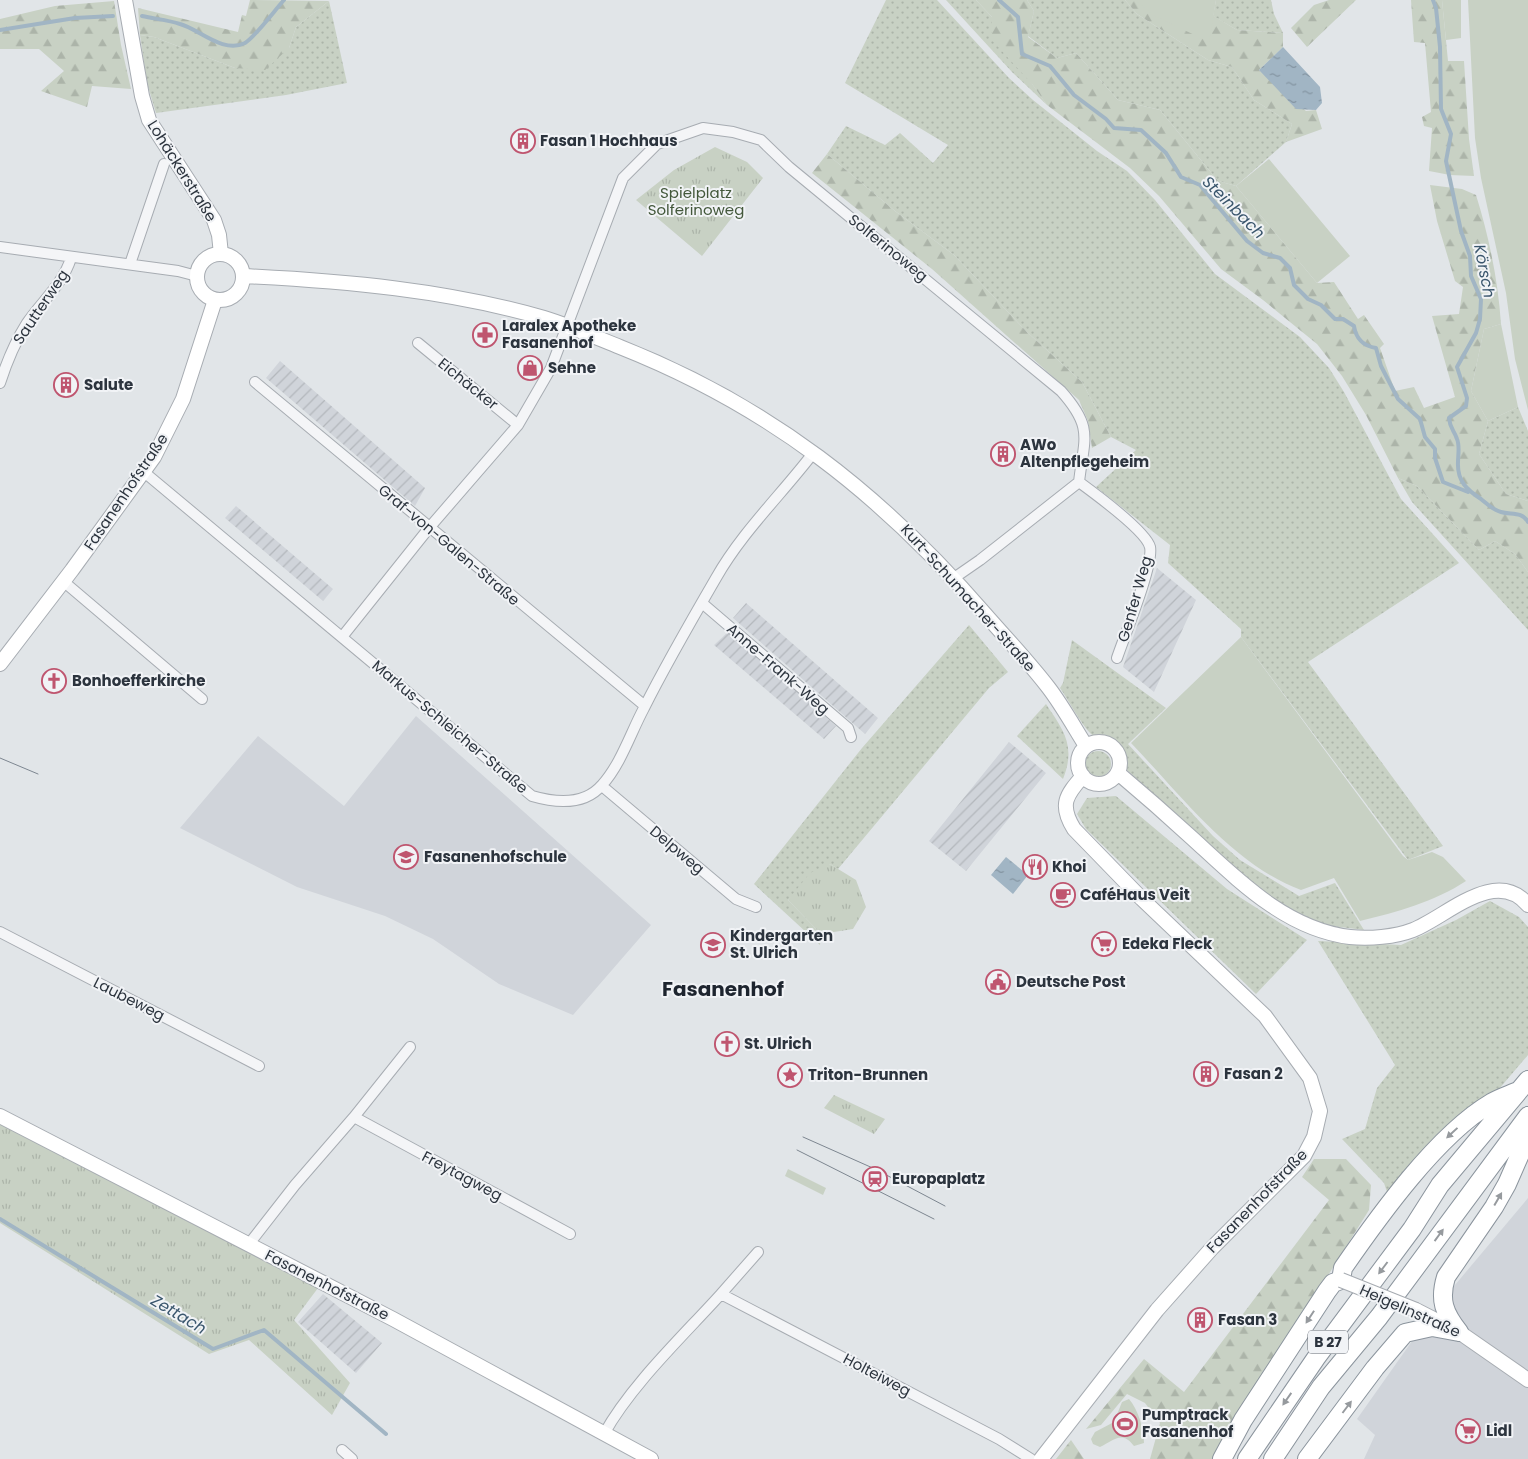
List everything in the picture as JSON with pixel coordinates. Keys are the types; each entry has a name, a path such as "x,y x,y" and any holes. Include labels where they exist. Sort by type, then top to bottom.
{"highway":[{"path":"1222,1459 1243,1420 1327,1290 1341,1280 1343,1268 1365,1236 1447,1138 1491,1103 1523,1085"},
{"name":"B 27","path":"1247,1459 1316,1358 1412,1229 1440,1185 1523,1085"},
{"name":"B 27","path":"1273,1459 1322,1387 1380,1317 1528,1116"},
{"path":"1458,1332 1447,1317 1442,1304 1442,1290 1446,1277 1494,1207 1507,1184 1528,1136"},
{"path":"1307,1459 1375,1368 1406,1333 1432,1327 1458,1332"}],"street":[{"name":"Lohäckerstraße","path":"126,0 142,96 149,120 214,220 220,235 221,254"},
{"name":"Solferinoweg","path":"342,637 429,528 518,424 552,368 623,178 657,144 703,128 743,134 761,140 789,167 1061,391 1077,411 1083,427 1085,448 1079,482"},
{"path":"130,264 164,164"},
{"path":"0,247 70,258 130,264 197,276"},
{"path":"221,254 234,258 242,269 243,283 235,295 229,299 214,300 202,291 197,276 202,263 208,258 221,254"},
{"name":"Sautterweg","path":"0,383 3,359 28,322 59,284 70,258"},
{"name":"Kurt-Schumacher-Straße","path":"243,276 401,289 464,299 568,326 651,359 734,399 814,452 903,526 954,578 1049,688 1086,746"},
{"name":"Fasanenhofstraße","path":"0,664 144,472 170,429 183,399 214,300"},
{"name":"Eichäcker","path":"418,343 518,424"},
{"name":"Graf-von-Galen-Straße","path":"255,382 645,706"},
{"name":"Markus-Schleicher-Straße","path":"144,472 532,796 551,802 569,802 586,797 602,786 613,769 645,706 717,575 747,534 814,452"},
{"path":"954,578 980,560 1079,482"},
{"name":"Genfer Weg","path":"1079,482 1141,533 1150,547 1147,570 1117,658"},
{"path":"63,581 202,699"},
{"name":"Anne-Frank-Weg","path":"702,603 848,728 851,737"},
{"path":"1095,742 1104,742 1113,746 1119,754 1118,773 1111,780 1102,784 1091,782 1083,776 1079,761 1086,746 1095,742"},
{"path":"1118,773 1247,888 1286,915 1319,930 1358,937 1382,937 1411,931 1435,920 1467,899 1494,890 1506,891 1516,895 1528,905"},
{"name":"Fasanenhofstraße","path":"1041,1459 1157,1310 1212,1248 1304,1156 1317,1125 1320,1111 1310,1078 1285,1040 1243,992 1183,938 1107,864 1070,822 1066,816 1065,801 1083,776"},
{"name":"Delpweg","path":"602,786 736,899 756,907"},
{"name":"Laubeweg","path":"0,932 259,1066"},
{"path":"249,1244 295,1185 354,1117 410,1047"},
{"name":"Fasanenhofstraße","path":"0,1116 131,1186 249,1244 651,1459"},
{"name":"Freytagweg","path":"354,1117 570,1234"},
{"path":"604,1434 612,1420 652,1371 758,1252"},
{"name":"Heigelinstraße","path":"1341,1280 1416,1310 1458,1332 1528,1380"},
{"name":"Holteiweg","path":"721,1294 999,1439 1031,1459"},
{"name":"Heigelinstraße","path":"1503,1362 1528,1371"},
{"path":"342,1450 352,1459"}],"shaded area":[{"path":"280,361 425,488 415,506 266,378"},
{"path":"236,506 333,589 323,601 225,518"},
{"path":"1157,568 1196,600 1154,692 1123,667"},
{"path":"746,603 878,718 865,734 733,618"},
{"path":"728,632 836,726 824,739 714,645"},
{"name":"Fasanenhofschule","path":"416,716 651,925 573,1015 499,984 433,939 385,916 297,887 180,828 258,736 344,806"},
{"path":"1009,742 1046,773 966,871 929,841"},
{"path":"1528,1198 1528,1459 1364,1459 1375,1435 1357,1419 1434,1310"},
{"path":"323,1294 382,1343 356,1373 298,1322"}],"green space":[{"path":"250,0 329,1 296,27 289,48 265,70 235,68 154,37 140,35 138,8 238,32 242,15 246,16"},
{"path":"886,0 937,0 1009,78 1033,100 1097,151 1127,171 1155,200 1215,274 1300,337 1329,368 1344,392 1401,499 1459,563 1308,662 1443,846 1408,860 1241,637 1241,629 1168,563 1170,545 1096,487 1136,450 1111,437 1082,382 1027,332 954,255 895,211 827,154 846,126 885,145 900,133 933,163 948,145 845,83"},
{"path":"946,0 976,0 992,17 992,27 1047,105 1012,72"},
{"path":"976,0 1027,0 1034,11 1028,37 1057,58 1076,53 1118,100 1160,110 1218,181 1236,186 1317,283 1334,282 1358,319 1364,315 1384,344 1380,348 1395,391 1414,387 1424,408 1455,397 1432,316 1459,314 1463,287 1455,281 1437,221 1430,185 1462,189 1476,195 1492,259 1498,291 1501,324 1484,329 1471,391 1488,421 1479,454 1506,494 1528,501 1528,572 1515,554 1495,541 1479,550 1417,486 1398,478 1366,415 1342,376 1317,344 1221,269 1159,196 1130,168 1047,105 1032,84 991,39 992,17"},
{"path":"1027,0 1125,0 1137,14 1208,60 1232,67 1254,100 1292,124 1286,142 1236,186 1218,181 1160,110 1118,100 1076,53 1057,58 1028,36 1034,11"},
{"path":"1125,0 1183,0 1192,3 1237,30 1283,33 1283,47 1259,70 1306,111 1316,110 1322,129 1286,142 1292,124 1254,100 1232,67 1208,60 1137,14"},
{"path":"1135,0 1216,0 1209,42 1153,15"},
{"path":"1216,0 1271,0 1274,14 1283,33 1237,30 1213,16"},
{"path":"1329,0 1356,0 1307,47 1291,28 1314,5"},
{"path":"1411,0 1442,0 1448,61 1464,61 1469,139 1474,176 1450,175 1429,171 1432,128 1424,126 1422,117 1431,112 1425,43 1414,42"},
{"path":"1442,0 1461,0 1461,38 1446,40"},
{"path":"1468,0 1528,0 1528,410 1515,359 1506,293 1481,178 1475,138"},
{"path":"114,1 131,89 92,86 87,107 41,91 64,71 39,49 0,49 0,19 55,6"},
{"path":"329,1 347,83 286,95 156,113 147,83 140,35 154,37 235,68 289,48 296,27"},
{"name":"Spielplatz Solferinoweg","path":"715,147 747,162 763,178 702,256 636,200 674,170"},
{"path":"827,154 895,211 954,255 1027,332 1082,382 1111,437 1092,448 1088,421 1079,400 932,269 812,173"},
{"path":"1269,159 1350,256 1317,283 1236,186"},
{"path":"1501,324 1518,407 1488,421 1471,391 1484,329"},
{"path":"1518,407 1528,431 1528,501 1506,494 1479,454 1488,421"},
{"path":"1398,478 1417,486 1479,550 1495,541 1515,554 1528,572 1528,630 1412,502"},
{"path":"969,625 1008,672 989,688 838,869 830,864 788,900 821,934 820,945 754,884 862,748"},
{"path":"1241,637 1403,856 1408,860 1432,852 1443,857 1466,881 1428,901 1360,921 1334,878 1301,890 1276,879 1230,846 1188,805 1131,743"},
{"path":"1072,640 1166,708 1128,744 1213,836 1240,860 1299,896 1335,883 1364,930 1324,925 1287,909 1254,886 1127,770 1123,752 1114,744 1097,738 1087,730 1060,688 1063,683"},
{"path":"1046,704 1066,739 1068,757 1063,779 1017,736"},
{"path":"1098,751 1107,755 1111,764 1107,773 1098,777 1089,773 1085,764 1089,755"},
{"path":"1116,796 1227,889 1307,940 1256,994 1086,829 1077,814 1087,798"},
{"path":"830,864 856,880 866,907 853,929 821,934 788,900 810,873"},
{"path":"1490,901 1519,917 1528,927 1528,1055 1499,1089 1443,1133 1388,1195 1384,1183 1342,1139 1365,1129 1377,1088 1395,1065 1318,941 1401,945 1456,920"},
{"path":"834,1095 885,1119 874,1134 824,1108"},
{"path":"0,1123 318,1288 294,1320 350,1383 332,1415 249,1340 209,1354 0,1223"},
{"path":"1314,1159 1346,1159 1371,1185 1369,1210 1213,1459 1150,1459 1160,1423 1145,1403 1127,1394 1101,1425 1086,1429 1144,1359 1184,1392 1329,1200 1302,1177"},
{"path":"788,1169 826,1188 823,1195 785,1176"},
{"name":"Pumptrack Fasanenhof","path":"1129,1399 1140,1420 1144,1443 1134,1446 1126,1438 1122,1437 1100,1447 1093,1444 1091,1439 1095,1432 1114,1422 1122,1402"},
{"path":"1071,1440 1084,1459 1056,1459"}],"water":[{"path":"1283,47 1320,87 1322,103 1316,110 1296,109 1259,70"},
{"path":"1006,857 1028,875 1013,894 991,875"},
{"path":"787,1064 803,1073 795,1087 779,1078"}],"waterway":[{"path":"142,16 171,21 211,40 237,46 245,43 254,35 284,0"},
{"name":"Steinbach","path":"999,0 1018,17 1022,54 1050,66 1074,95 1106,119 1114,128 1141,130 1166,153 1181,177 1200,185 1247,241 1263,253 1280,258 1290,268 1294,285 1308,299 1321,305 1335,319 1343,319 1354,326 1356,335 1361,341 1367,346 1376,348 1381,366 1398,399 1420,419 1425,437 1435,449 1435,458 1443,482 1468,492"},
{"name":"Körsch","path":"1433,0 1436,8 1440,47 1441,109 1451,134 1446,161 1461,231 1470,256 1471,276 1481,299 1480,319 1476,333 1457,367 1467,398 1466,406 1449,418 1458,442 1459,475 1471,492 1493,508 1501,512 1523,516 1528,522"},
{"path":"0,30 75,18 113,16"},
{"name":"Zettach","path":"0,1219 213,1349 264,1330 386,1434"}],"tram line":[{"path":"0,758 38,774"},
{"path":"803,1137 875,1169 945,1206"},
{"path":"797,1150 934,1219"}],"place":[{"name":"Fasan 1 Hochhaus","path":"523,141"},
{"name":"Laralex Apotheke Fasanenhof","path":"485,335"},
{"name":"Sehne","path":"530,368"},
{"name":"Salute","path":"66,385"},
{"name":"AWo Altenpflegeheim","path":"1003,454"},
{"name":"Bonhoefferkirche","path":"54,681"},
{"name":"Fasanenhofschule","path":"406,857"},
{"name":"Khoi","path":"1035,867"},
{"name":"CaféHaus Veit","path":"1063,895"},
{"name":"Edeka Fleck","path":"1104,944"},
{"name":"Kindergarten St. Ulrich","path":"713,945"},
{"name":"Deutsche Post","path":"998,982"},
{"name":"St. Ulrich","path":"727,1044"},
{"name":"Fasan 2","path":"1206,1074"},
{"name":"Triton-Brunnen","path":"790,1075"},
{"name":"Europaplatz","path":"875,1179"},
{"name":"Fasan 3","path":"1200,1320"},
{"name":"Pumptrack Fasanenhof","path":"1125,1424"},
{"name":"Lidl","path":"1468,1431"}],"district":[{"name":"Fasanenhof","path":"723,989"}]}
